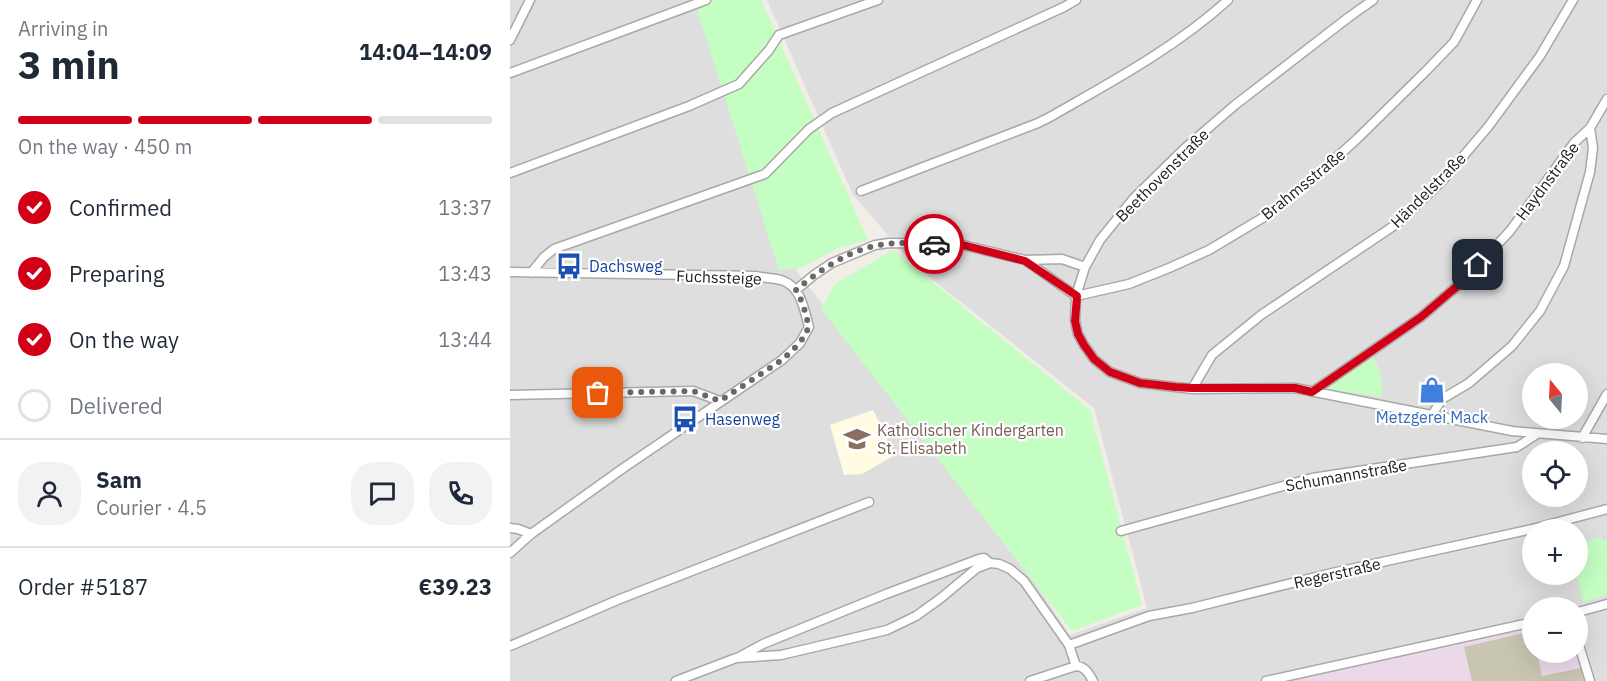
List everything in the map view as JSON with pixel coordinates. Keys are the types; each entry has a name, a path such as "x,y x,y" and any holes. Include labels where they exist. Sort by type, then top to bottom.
{"street":[{"path":"510,40 531,0"},
{"path":"510,73 706,0"},
{"path":"510,173 679,110 739,84 779,35 878,0"},
{"path":"531,273 554,249 765,174 809,129 832,112 1076,0"},
{"path":"861,191 1050,117 1158,53 1209,17 1228,0"},
{"name":"Beethovenstraße","path":"1373,0 1235,105 1184,149 1134,198 1100,240 1085,267 1077,296 1075,321 1078,334 1094,359 1110,372 1140,383 1192,388 1295,388 1512,431 1607,439"},
{"name":"Brahmsstraße","path":"1077,296 1129,284 1169,268 1209,250 1264,217 1315,177 1359,138 1426,71 1454,42 1477,0"},
{"name":"Händelstraße","path":"1192,388 1212,355 1261,315 1398,223 1443,180 1488,127 1540,57 1573,0"},
{"name":"Haydnstraße","path":"1312,392 1421,317 1462,282 1510,231 1574,143 1590,128 1607,99"},
{"path":"1432,415 1442,399 1469,383 1512,346 1540,311 1564,266 1590,172 1593,148 1590,128"},
{"path":"510,553 531,534 622,469 778,364 800,343 809,327 803,304 796,290 832,263 875,245 890,243 959,244 1025,261 1062,259 1085,267"},
{"path":"1025,261 1077,296"},
{"name":"Fuchssteige","path":"510,272 756,276 782,280 796,290"},
{"path":"510,395 693,391 720,401"},
{"path":"1582,438 1607,394"},
{"name":"Schumannstraße","path":"1121,531 1312,478 1517,447 1537,434"},
{"path":"510,646 620,599 869,502"},
{"name":"Regerstraße","path":"1070,645 1149,616 1532,529 1607,509"},
{"path":"510,528 531,534"},
{"path":"676,681 958,566 984,558 990,563"},
{"path":"736,658 781,655 887,630 916,616 977,568 990,563 1010,569 1024,581 1070,645 1076,666"},
{"path":"1588,609 1607,604"},
{"path":"1266,681 1522,624"},
{"path":"1584,663 1590,681"},
{"path":"1030,681 1076,666 1087,671 1093,681"}],"shaded area":[{"path":"510,0 745,0 797,272 982,504 1070,635 1147,608 1094,408 913,264 853,195 767,0 1607,0 1607,681 1593,681 1587,663 1588,597 1522,597 1522,621 1261,681 510,681"},
{"path":"873,410 895,455 862,474 844,475 830,425"},
{"path":"1522,621 1522,663 1587,663 1593,681 1261,681"},
{"path":"1522,633 1522,663 1539,663 1542,676 1581,668 1584,681 1472,681 1464,647"}],"green space":[{"path":"694,0 761,0 868,240 838,248 801,268 779,270"},
{"path":"893,250 1090,410 1142,605 1072,631 821,309 835,284"},
{"path":"1372,356 1380,375 1382,397 1320,388"},
{"path":"1601,537 1602,540 1607,539 1607,595 1588,601 1588,597 1583,597 1579,585 1588,585 1588,541"}],"way so far":[{"path":"598,393 693,391 720,401 778,364 800,343 809,327 803,304 796,290 814,275 832,263 875,245 934,244"}],"place":[{"name":"Dachsweg","path":"569,266"},
{"name":"Metzgerei Mack","path":"1432,390"},
{"name":"Hasenweg","path":"685,419"},
{"name":"Katholischer Kindergarten St. Elisabeth","path":"857,439"}],"route":[{"path":"934,244 959,244 1025,261 1077,296 1075,321 1078,334 1094,359 1110,372 1140,383 1192,388 1295,388 1312,392 1421,317 1478,265"}]}
